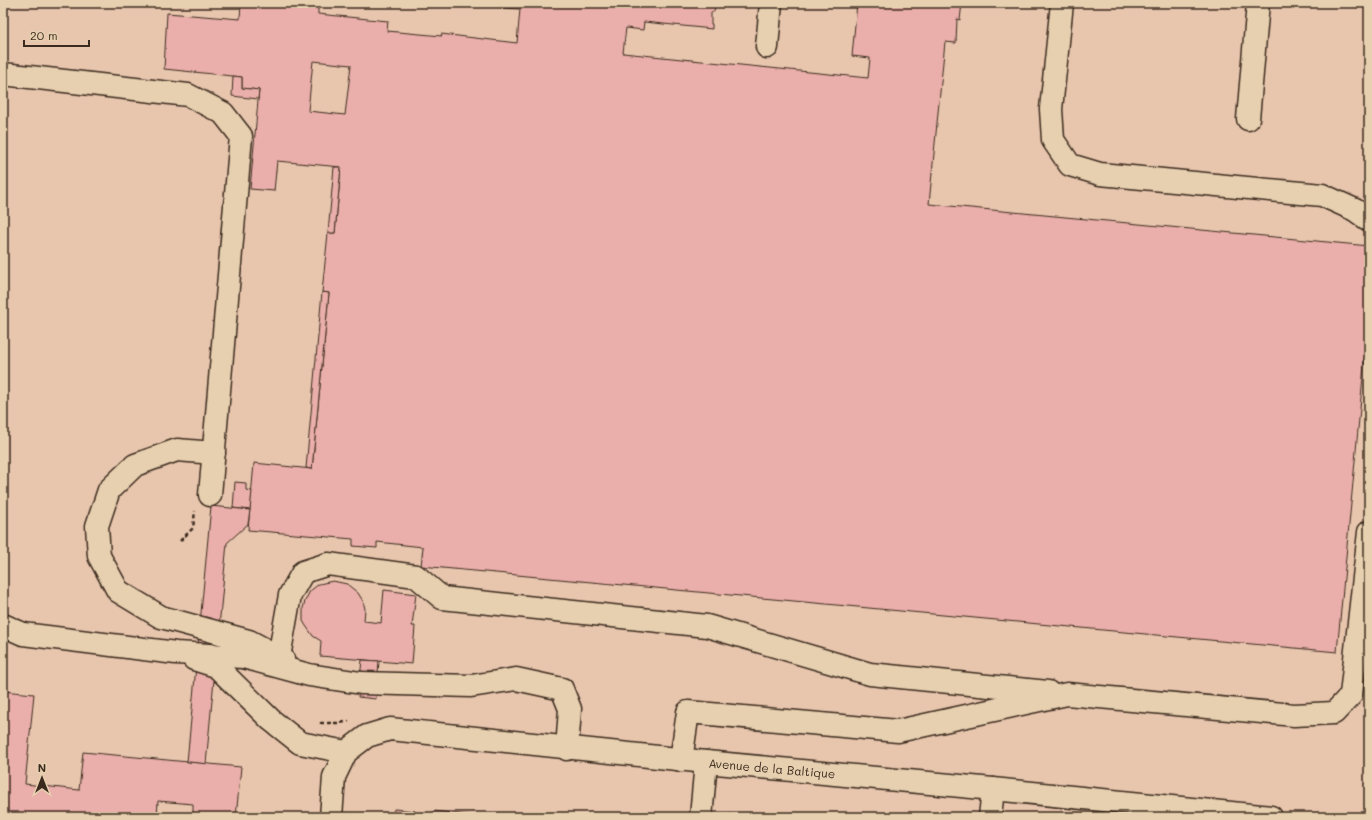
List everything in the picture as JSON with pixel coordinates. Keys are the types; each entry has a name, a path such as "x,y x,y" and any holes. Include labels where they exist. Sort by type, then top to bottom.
{"street":[{"path":"767,47 771,3"},
{"path":"1062,3 1051,109 1053,140 1070,165 1100,174 1322,195 1355,210 1369,220"},
{"path":"1248,119 1258,3"},
{"path":"3,74 188,95 223,113 241,136 210,495"},
{"path":"214,453 177,450 135,465 109,490 97,526 99,556 118,591 161,617 249,640 309,675"},
{"path":"279,657 290,595 304,572 328,564 416,576 442,598 707,626 870,674 1294,715 1334,713 1351,695 1369,532"},
{"path":"3,625 23,634 176,653 243,657 309,675 361,683 471,686 516,679 562,689 570,709 567,749"},
{"path":"176,653 216,666 271,720 300,743 346,752"},
{"path":"681,760 688,712 898,731 1067,694"},
{"name":"Avenue de la Baltique","path":"331,817 334,777 346,752 367,736 390,729 567,749 993,788 1271,817"},
{"path":"701,817 706,762"},
{"path":"990,817 993,788"}],"shaded area":[{"path":"3,3 1369,3 1369,817 3,817"}],"building":[{"path":"241,3 318,3 318,14 388,21 387,31 442,36 441,34 517,43 520,9 503,8 504,3 715,3 714,12 711,12 712,29 644,22 643,30 626,28 623,53 868,78 870,58 852,56 857,3 962,3 960,20 957,19 956,43 945,42 929,204 1369,246 1369,313 1337,652 421,566 423,547 377,542 377,548 353,546 353,539 248,530 254,463 312,469 329,293 322,292 328,233 335,233 341,167 277,161 274,191 250,189 259,90 242,88 242,77 164,69 167,13 240,19","holes":["313,61 351,65 345,115 308,111"]},
{"path":"233,76 242,77 242,88 259,90 258,99 232,96"},
{"path":"334,167 341,167 335,233 328,233"},
{"path":"322,292 329,293 312,469 306,468"},
{"path":"235,482 246,483 246,490 252,491 250,510 233,508"},
{"path":"211,506 250,510 248,524 227,543 206,764 187,762"},
{"path":"333,581 347,584 358,593 363,601 365,609 364,621 381,623 384,590 416,594 412,626 415,626 412,664 320,656 321,641 313,636 303,621 303,608 310,591 319,584"},
{"path":"362,660 379,661 376,699 358,697"},
{"path":"3,691 34,694 25,784 79,790 83,752 241,767 236,817 193,817 193,804 158,801 157,817 3,817"},
{"path":"394,809 415,811 415,815 433,817 378,817 378,814 393,816"},
{"path":"434,811 485,817 433,817"},
{"path":"729,814 760,817 729,817"}]}
